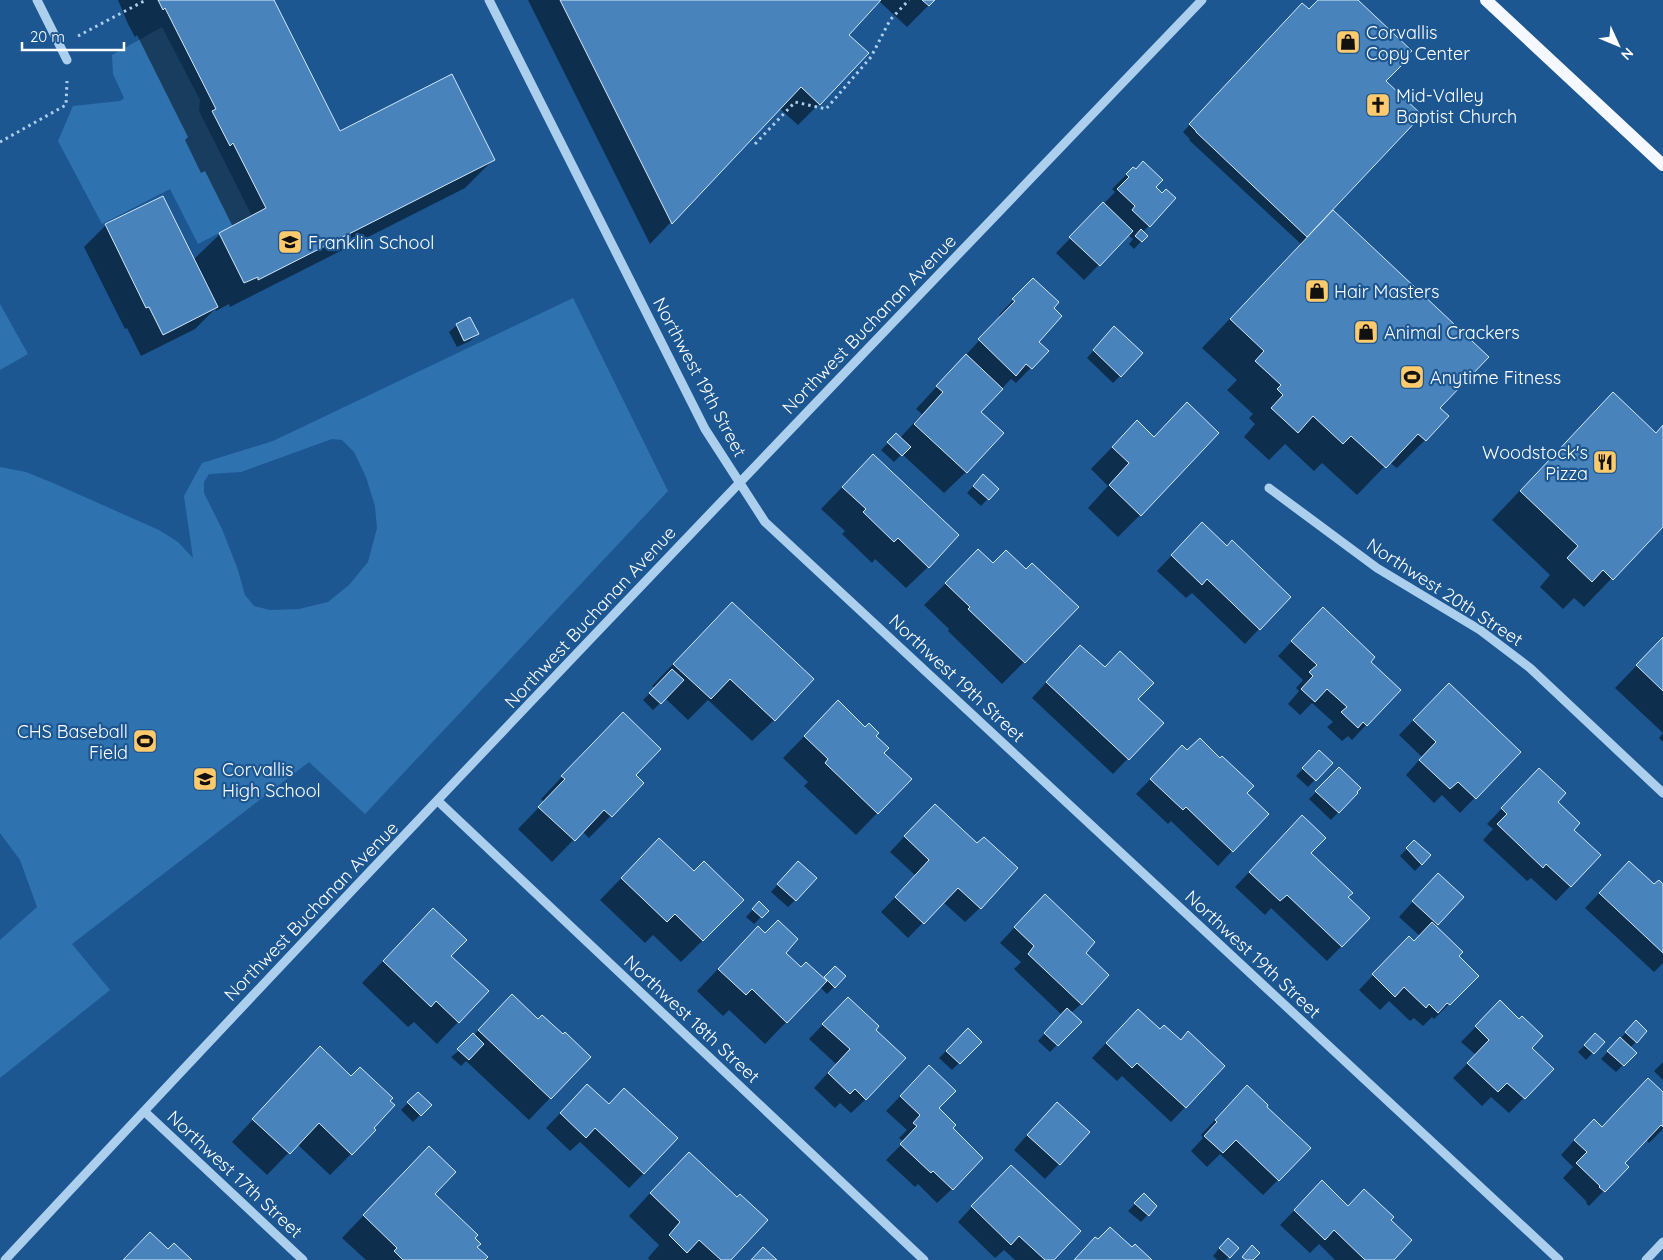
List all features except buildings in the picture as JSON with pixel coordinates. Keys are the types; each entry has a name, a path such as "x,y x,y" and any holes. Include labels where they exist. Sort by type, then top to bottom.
{"main road":[{"path":"1486,0 1663,166"}],"street":[{"path":"37,0 68,60"},
{"name":"Northwest 19th Street","path":"489,0 705,429 766,522 1558,1260"},
{"name":"Northwest Buchanan Avenue","path":"5,1260 740,483 1202,0"},
{"name":"Northwest 20th Street","path":"1269,488 1377,568 1480,630 1523,663 1663,792"},
{"name":"Northwest 18th Street","path":"438,801 924,1260"},
{"name":"Northwest 17th Street","path":"144,1111 303,1260"},
{"path":"1646,1260 1663,1242"}],"path":[{"path":"60,45 146,0"},
{"path":"755,144 795,102 826,109 871,57 890,20 909,0"},
{"path":"0,142 66,104"}],"shaded area":[{"path":"162,27 200,100 199,111 252,216 198,244 170,189 102,224 58,141 73,106 120,101 124,98 113,74 112,55"},
{"name":"Corvallis High School","path":"573,298 668,491 365,814 309,762 72,944 110,990 0,1078 0,940 37,907 20,860 0,833 0,467 26,472 159,530 178,542 193,558 184,496 202,463 273,441","holes":["332,439 342,440 354,452 366,477 375,506 377,528 368,562 349,585 328,602 299,609 270,610 254,606 245,595 238,570 222,529 204,493 204,482 209,474 241,472"]},
{"path":"0,304 28,354 0,370"}],"place":[{"name":"Corvallis Copy Center","path":"1348,42"},
{"name":"Mid-Valley Baptist Church","path":"1378,105"},
{"name":"Franklin School","path":"290,242"},
{"name":"Hair Masters","path":"1317,291"},
{"name":"Animal Crackers","path":"1366,332"},
{"name":"Anytime Fitness","path":"1412,377"},
{"name":"Woodstock's Pizza","path":"1605,462"},
{"name":"CHS Baseball Field","path":"145,741"},
{"name":"Corvallis High School","path":"205,779"}]}
